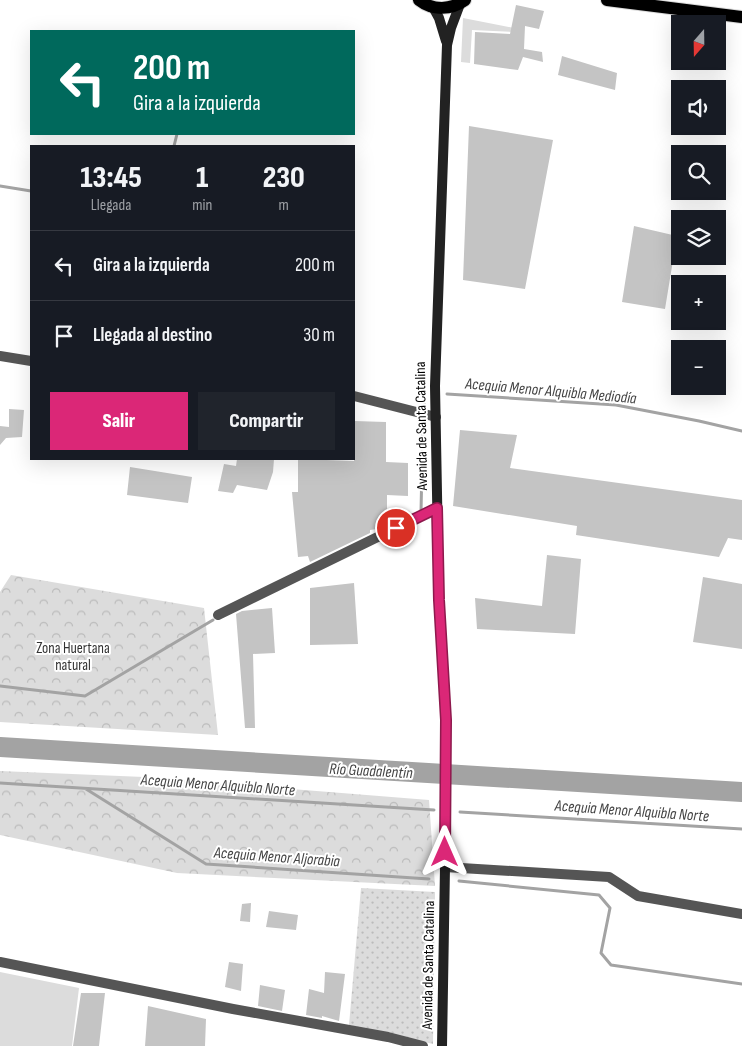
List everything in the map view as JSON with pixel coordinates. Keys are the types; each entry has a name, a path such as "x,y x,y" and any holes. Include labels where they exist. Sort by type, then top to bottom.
{"main road":[{"path":"420,0 433,7 446,8 463,2"},
{"path":"607,0 742,17"},
{"name":"Avenida de Santa Catalina","path":"442,1046 446,720 439,600 436,344 447,45 451,28 463,2"},
{"name":"Avenida de Santa Catalina","path":"433,7 442,24 447,45"}],"street":[{"path":"0,356 30,361"},
{"path":"355,396 436,417"},
{"path":"218,615 437,508"},
{"path":"445,867 609,877 638,896 742,914"},
{"path":"0,962 233,1009 388,1037 423,1046"}],"green space":[{"path":"463,18 519,29 516,32 472,30 470,63 461,62"},
{"name":"Zona Huertana natural","path":"11,575 204,608 218,735 0,722 0,592"},
{"path":"0,771 144,777 429,800 435,886 177,873 0,835"},
{"path":"361,888 435,892 433,1044 349,1025"},
{"path":"0,972 79,988 72,1046 0,1046"}],"building":[{"path":"516,5 544,11 539,29 525,26 524,49 542,52 543,62 523,57 518,70 474,64 475,32 510,34"},
{"path":"562,56 617,73 615,90 558,75"},
{"path":"469,126 553,140 525,289 463,280"},
{"path":"634,226 671,235 672,265 665,309 622,302"},
{"path":"9,409 24,410 22,437 6,438 0,445 0,426 9,427"},
{"path":"355,421 386,422 386,462 408,463 408,496 387,495 387,525 370,530 370,533 310,562 308,556 298,557 292,492 298,492 298,460 354,461"},
{"path":"460,430 517,435 510,468 742,500 742,540 728,538 719,557 576,535 577,526 453,506"},
{"path":"237,460 274,460 273,472 267,490 237,485 233,493 218,491 224,464 236,466"},
{"path":"130,467 192,477 188,503 127,495"},
{"path":"547,555 581,559 575,634 477,629 475,598 542,606"},
{"path":"703,577 742,584 742,649 693,642"},
{"path":"354,583 358,644 310,645 310,588"},
{"path":"272,608 275,653 253,654 255,728 245,728 236,614 242,611"},
{"path":"251,903 250,922 240,921 242,904"},
{"path":"269,911 298,915 296,930 266,927"},
{"path":"229,962 243,964 241,991 225,987"},
{"path":"325,972 345,974 339,1021 322,1016 322,1018 306,1015 309,989 324,993"},
{"path":"260,985 285,990 282,1011 258,1006"},
{"path":"81,993 105,993 99,1046 73,1046"},
{"path":"148,1006 206,1019 205,1046 145,1046"}],"waterway":[{"path":"174,145 177,135"},
{"path":"0,186 30,191"},
{"name":"Acequia Menor Alquibla Mediodía","path":"424,393 424,408"},
{"name":"Acequia Menor Alquibla Mediodía","path":"447,394 616,405 742,431"},
{"name":"Acequia Menor Alquibla Mediodía","path":"421,512 423,420"},
{"name":"Acequia Menor Alquibla Mediodía","path":"0,686 85,696 213,620"},
{"name":"Río Guadalentín","path":"0,747 742,792"},
{"name":"Acequia Menor Alquibla Norte","path":"0,783 434,810"},
{"name":"Acequia Menor Aljorabia","path":"86,789 206,864 429,879"},
{"name":"Acequia Menor Alquibla Norte","path":"460,812 742,829"},
{"name":"Acequia Menor Aljorabia","path":"459,881 599,895 610,908 601,953 611,965 742,984"}],"route":[{"path":"396,528 437,508 439,600 446,720 445,852"}]}
